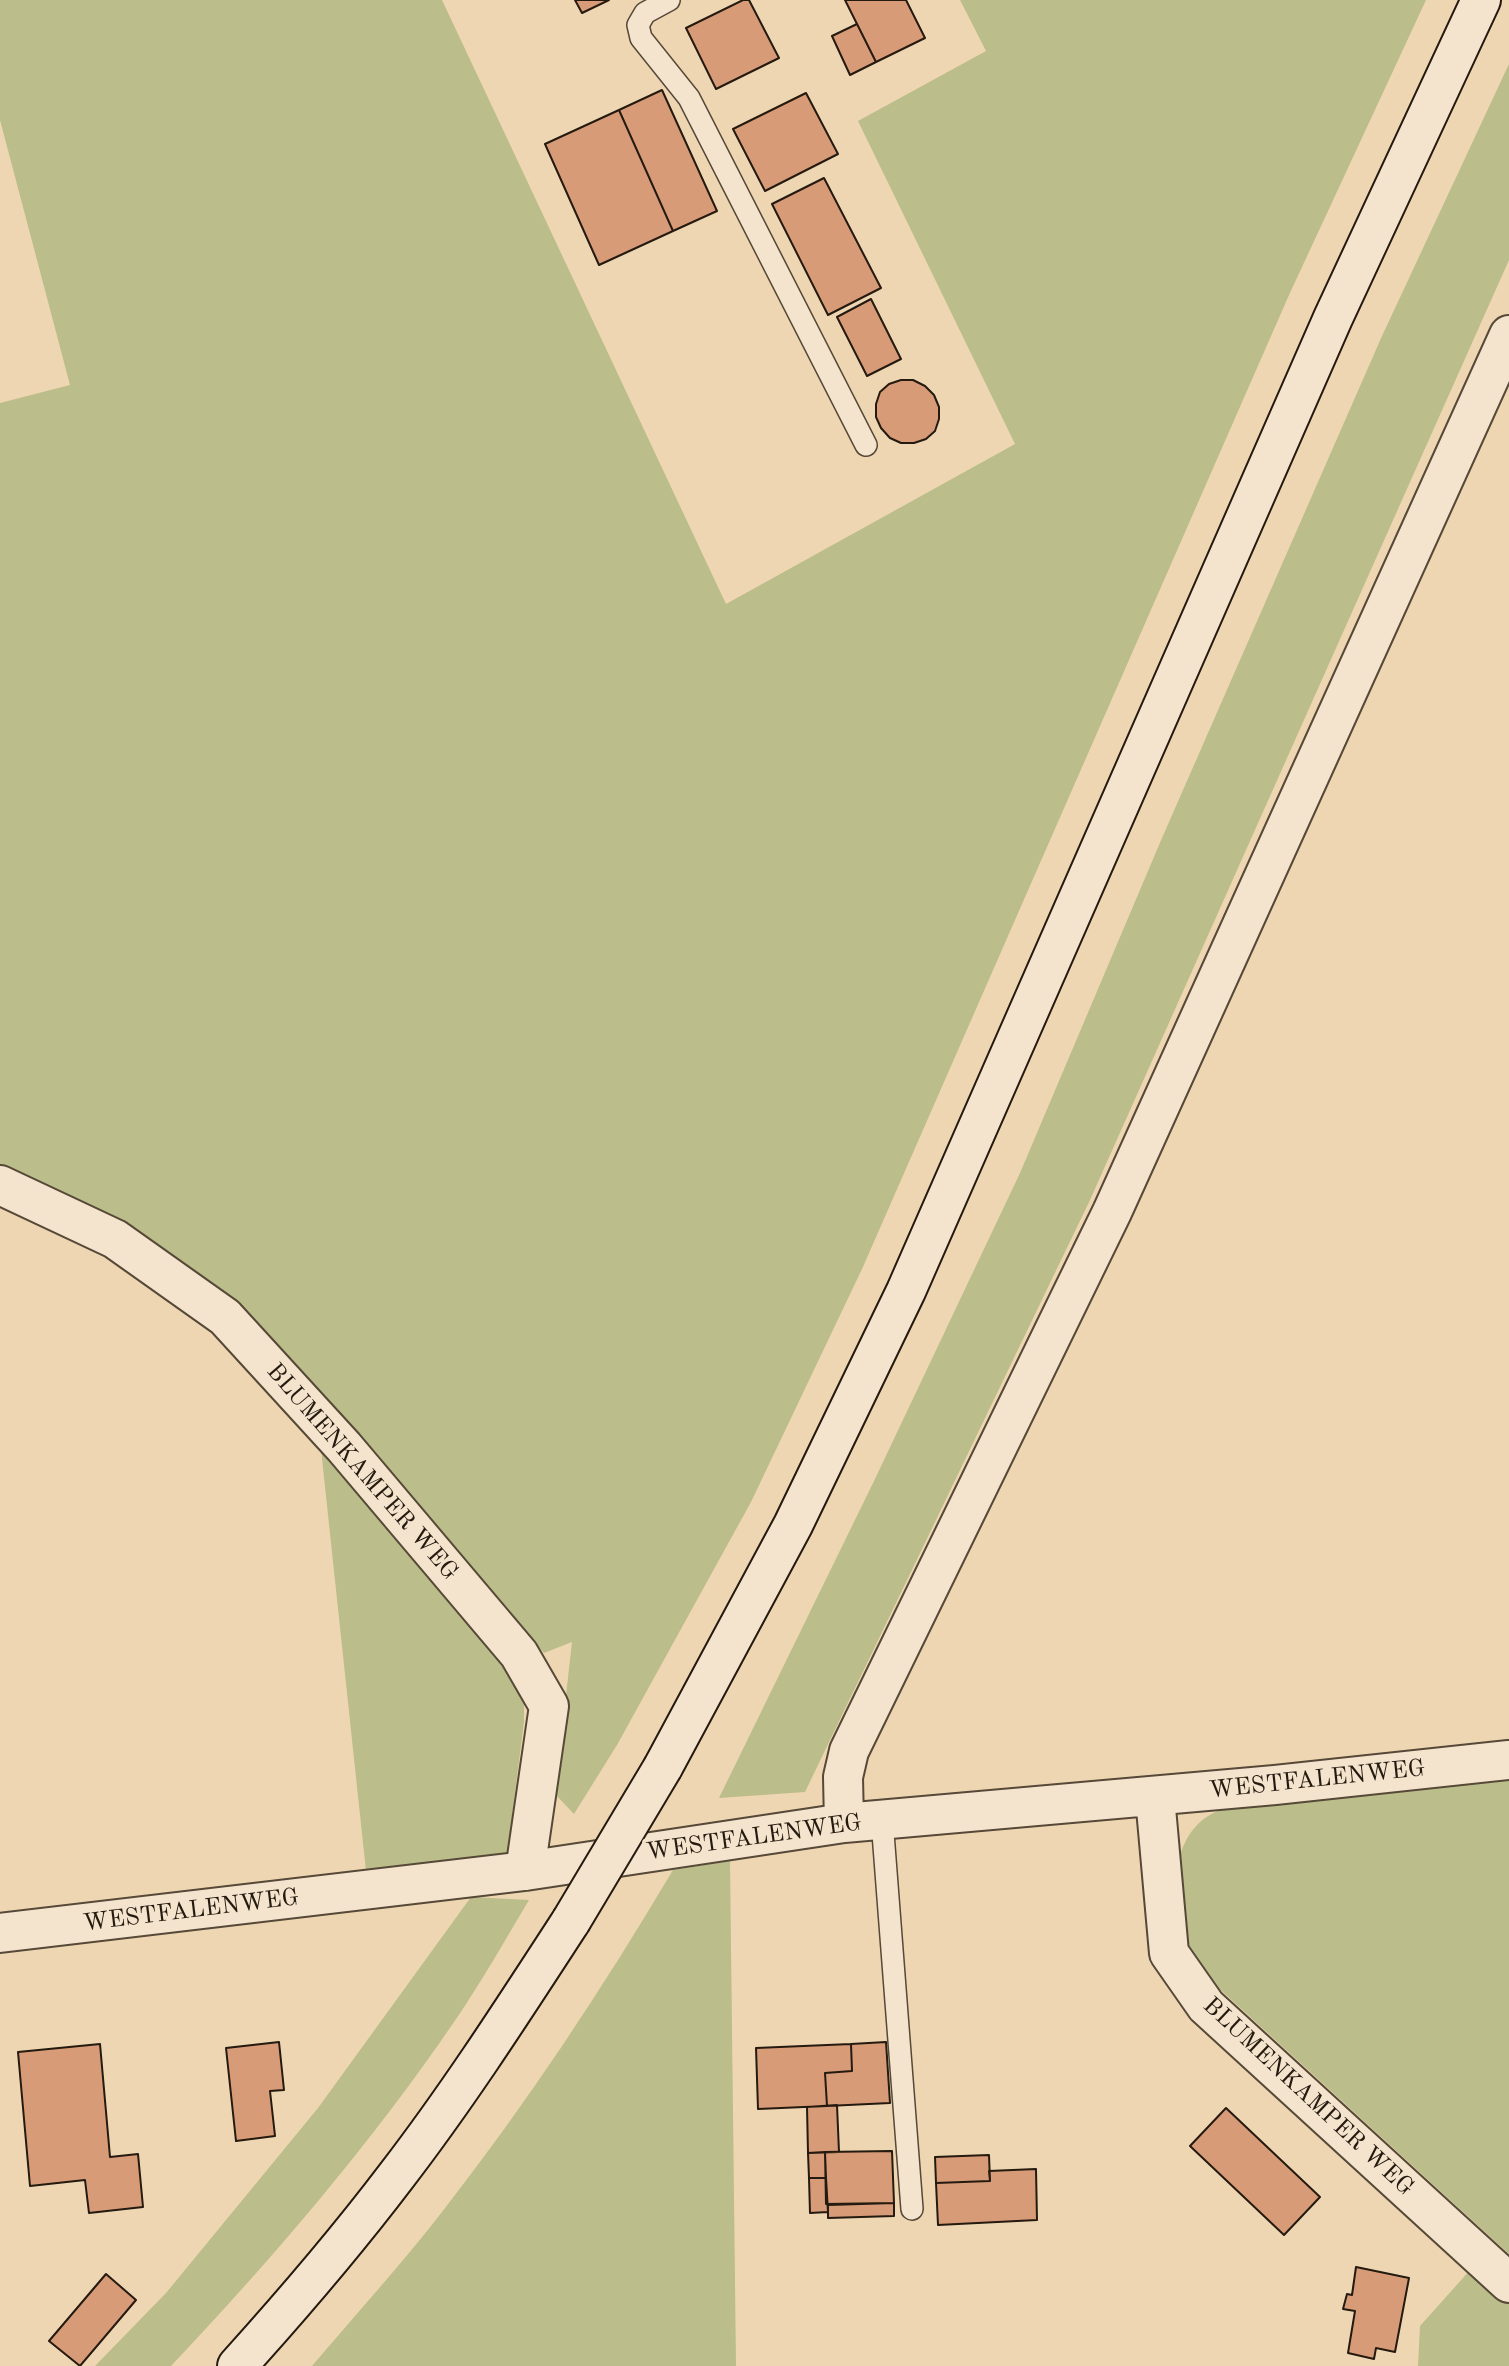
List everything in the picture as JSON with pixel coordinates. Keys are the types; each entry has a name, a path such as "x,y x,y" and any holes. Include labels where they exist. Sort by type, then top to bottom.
{"street":[{"path":"237,2366 288,2309 397,2175 492,2043 571,1921 663,1768 793,1525 906,1290 1333,318 1480,0"},
{"path":"844,1823 843,1777 849,1751 1112,1212 1509,335"},
{"name":"BLUMENKAMPER WEG","path":"0,1185 115,1239 225,1317 344,1447 519,1654 549,1706 525,1871"},
{"name":"WESTFALENWEG","path":"0,1933 525,1871 844,1823 1155,1797 1509,1760"},
{"name":"BLUMENKAMPER WEG","path":"1155,1797 1169,1953 1206,2006 1509,2283"}],"lane":[{"path":"669,0 645,13 638,25 641,38 688,97 866,444"},
{"path":"882,1820 912,2209"}],"green space":[{"path":"0,0 442,0 726,604 1015,444 858,121 986,51 960,0 1426,0 1289,295 862,1269 751,1502 617,1745 574,1814 555,1794 572,1642 544,1653 358,1439 0,1167 0,403 70,385 0,120"},
{"path":"1509,64 1509,260 1090,1200 805,1792 719,1798 874,1481 1020,1173 1162,838 1382,336"},
{"path":"321,1449 502,1656 524,1698 524,1722 507,1855 366,1871"},
{"path":"1509,1776 1509,2254 1188,1960 1178,1865 1193,1829 1207,1817 1225,1808"},
{"path":"730,1861 736,2366 312,2366 426,2232 504,2129 592,2001 673,1870"},
{"path":"471,1897 529,1900 483,1977 422,2068 319,2200 171,2366 95,2366 166,2293 318,2108"},
{"path":"1471,2269 1509,2304 1509,2366 1418,2366 1420,2326"}],"building":[{"path":"575,0 609,0 582,13"},
{"path":"743,0 749,0 779,58 716,89 686,28"},
{"path":"845,0 906,0 925,38 876,62"},
{"path":"857,24 876,62 850,75 832,36"},
{"path":"662,90 717,211 673,231 619,110"},
{"path":"806,93 838,154 765,191 733,129"},
{"path":"619,110 673,231 599,265 545,144"},
{"path":"824,178 881,288 828,315 772,204"},
{"path":"871,299 901,359 867,376 837,317"},
{"path":"913,380 925,386 934,395 939,407 935,431 926,439 914,443 901,443 890,438 876,417 880,392 889,384"},
{"path":"279,2042 284,2090 270,2091 275,2136 236,2141 226,2048"},
{"path":"886,2042 890,2103 827,2106 825,2073 852,2071 851,2044"},
{"path":"100,2044 110,2157 138,2154 143,2207 89,2213 85,2180 30,2186 18,2052"},
{"path":"851,2044 852,2071 825,2073 827,2106 758,2109 756,2048"},
{"path":"837,2105 839,2152 808,2153 807,2107"},
{"path":"1226,2108 1320,2197 1284,2235 1190,2146"},
{"path":"892,2151 894,2203 826,2204 825,2152"},
{"path":"825,2152 826,2178 809,2178 808,2153"},
{"path":"989,2155 990,2181 936,2183 935,2157"},
{"path":"1036,2169 1037,2220 938,2225 936,2183 990,2181 989,2171"},
{"path":"809,2178 826,2178 828,2212 810,2213"},
{"path":"894,2203 894,2216 828,2218 828,2205"},
{"path":"1356,2267 1409,2278 1395,2352 1376,2348 1374,2359 1348,2353 1355,2311 1343,2309 1347,2294 1352,2295"},
{"path":"106,2274 136,2300 80,2366 49,2341"}]}
